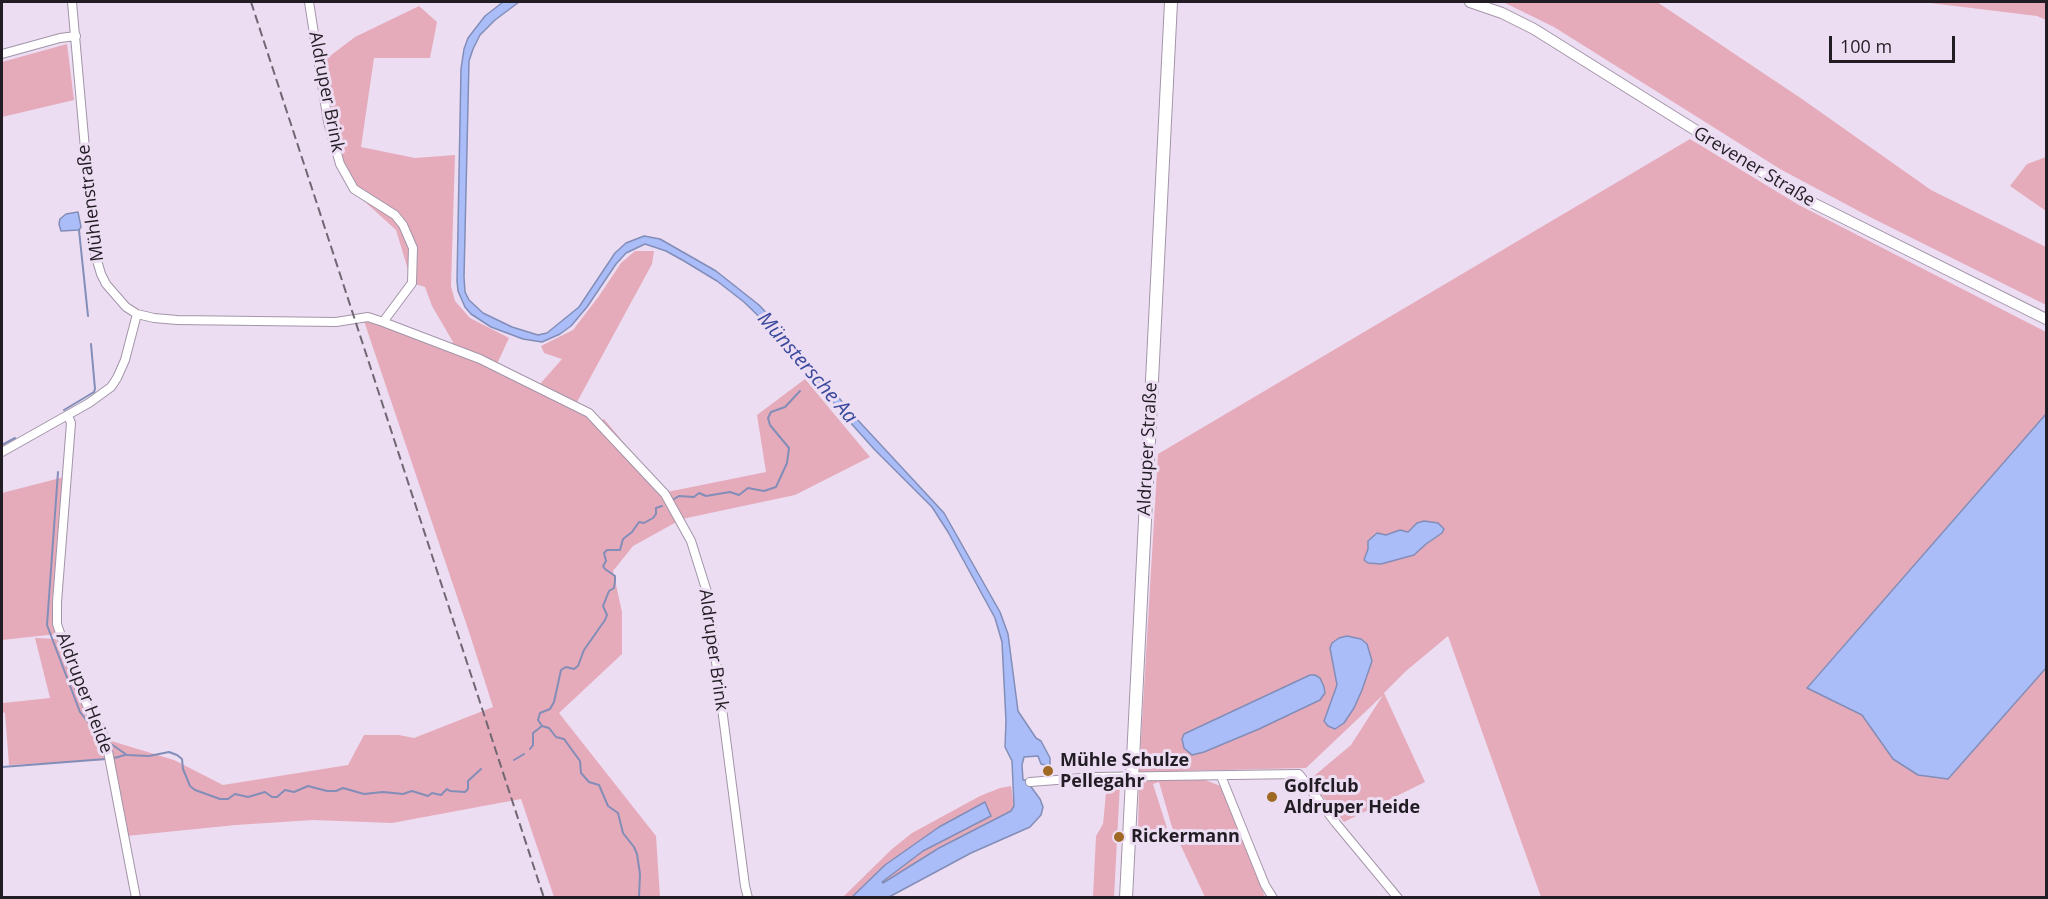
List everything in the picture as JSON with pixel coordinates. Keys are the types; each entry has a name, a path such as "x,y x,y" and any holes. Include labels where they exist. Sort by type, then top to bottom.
{"main road":[{"name":"Aldruper Straße","path":"1126,897 1171,2"}],"street":[{"name":"Mühlenstraße","path":"72,2 94,250 106,284 126,307 137,314"},
{"name":"Aldruper Brink","path":"309,2 328,122 340,164 354,189 395,215 403,225 413,248 412,283 383,322"},
{"name":"Grevener Straße","path":"1470,2 1502,13 1534,29 1807,200 2046,320"},
{"path":"2,54 60,38 76,36"},
{"path":"2,452 102,395 117,378 125,360 137,314"},
{"name":"Aldruper Brink","path":"137,314 177,320 336,322 368,317 480,359 589,413 665,494 691,541 707,592 748,897"},
{"name":"Aldruper Heide","path":"68,416 71,423 57,624 77,683 107,746 136,897"},
{"path":"1030,782 1132,776 1299,774 1335,822 1398,897"},
{"path":"1221,776 1264,885 1273,897"}],"shaded area":[{"path":"1503,2 1657,2 1802,99 1931,190 2046,247 2046,305 1780,169 1554,27"},
{"path":"1922,2 2046,2 2046,20 2037,16"},
{"path":"419,6 437,22 430,58 374,58 361,147 415,158 455,155 451,286 455,301 470,318 509,338 497,364 451,344 453,342 432,306 425,287 412,283 396,230 352,190 330,123 322,62 355,37"},
{"path":"67,44 74,100 2,117 2,62"},
{"path":"1690,139 1799,205 2046,332 2046,414 1807,687 1862,715 1893,759 1948,779 2046,668 2046,897 1541,897 1448,636 1384,693 1425,782 1344,822 1314,786 1314,776 1351,745 1383,695 1306,768 1139,772 1158,454"},
{"path":"2046,157 2046,211 2010,186 2027,164"},
{"path":"635,251 654,251 652,264 577,402 540,384 562,359 544,353 541,346 573,330 621,263"},
{"path":"364,321 376,321 479,361 588,413 597,423 604,419 668,496 667,492 766,472 757,415 805,379 870,457 795,495 682,519 633,546 613,571 622,612 622,654 559,713 656,836 660,897 554,897 521,799 392,823 313,820 126,836 108,740 174,760 223,785 348,765 364,735 399,735 414,738 493,707"},
{"path":"64,477 53,615 57,634 2,640 2,493"},
{"path":"35,638 56,639 93,721 105,760 9,765 2,696 3,703 50,698"},
{"path":"1200,778 1223,787 1265,897 1205,897 1172,827 1159,782 1153,784 1167,828 1138,832 1139,786 1145,779"},
{"path":"1107,783 1120,784 1114,897 1093,897 1096,836 1103,824"},
{"path":"1011,786 1014,806 1011,811 939,848 883,884 882,882 984,802 939,827 885,865 852,897 842,898 892,849 912,833 980,796"}],"water":[{"name":"Münstersche Aa","path":"503,2 519,2 480,35 469,61 464,277 465,292 469,300 483,313 512,327 538,335 547,333 579,307 615,253 626,243 644,236 660,239 716,271 759,305 855,417 944,513 1000,612 1008,634 1018,711 1036,738 1041,741 1050,758 1050,765 1045,765 1041,764 1038,756 1024,757 1023,780 1026,780 1043,807 1041,815 1030,827 971,853 889,897 852,897 885,865 939,827 985,802 991,816 923,851 882,882 939,848 1011,811 1014,806 1012,761 1005,747 1002,642 995,618 932,507 874,449 780,337 744,302 717,281 684,261 666,251 645,244 626,253 616,264 571,326 542,342 523,339 491,327 471,314 465,307 458,291 457,281 461,69 468,38 485,16"},
{"path":"78,212 81,227 79,230 61,231 60,219 66,214"},
{"path":"2046,414 2046,668 1948,779 1918,775 1893,759 1862,715 1807,688"},
{"path":"1424,521 1438,523 1444,529 1414,555 1381,564 1368,563 1364,560 1368,541 1377,533 1386,535 1400,530 1408,532 1417,523"},
{"path":"1347,636 1361,639 1367,644 1372,661 1354,708 1344,723 1335,729 1324,721 1337,685 1330,648 1332,643 1339,638"},
{"path":"1310,675 1320,678 1324,687 1325,693 1320,700 1204,752 1192,755 1184,748 1182,739 1184,734"}],"waterway":[{"path":"79,230 88,316"},
{"path":"64,410 94,392 91,344"},
{"name":"Münstersche Aa","path":"674,499 679,496 694,497 699,493 706,496 730,492 739,495 748,488 764,491 776,487 787,463 789,448 770,425 768,418 771,412 785,407 800,391"},
{"path":"2,445 15,438"},
{"path":"58,472 47,625 80,712 96,732"},
{"path":"639,898 640,874 637,854 623,833 618,813 608,806 599,785 589,782 581,773 580,761 564,739 556,737 538,720 540,713 550,709 554,702 561,670 566,667 574,669 578,666 584,650 607,615 603,606 609,591 614,588 615,576 603,566 606,561 604,553 607,550 620,550 623,539 639,522 644,523 653,518 656,508 662,506"},
{"path":"530,749 533,745 533,733 542,726"},
{"path":"111,744 127,755 149,756 169,752 177,755 182,759 183,769 190,786 220,799 228,799 235,794 248,797 265,792 272,797 277,797 285,790 294,792 308,786 327,791 343,788 364,794 383,792 403,794 412,791 428,796 432,793 441,795 447,789 465,792 468,789 468,781 481,769"},
{"path":"514,760 524,754"},
{"path":"114,758 125,755"},
{"path":"2,767 106,759"}],"railway":[{"path":"251,2 544,898"}],"place":[{"name":"Mühle Schulze Pellegahr","path":"1048,771"},
{"name":"Golfclub Aldruper Heide","path":"1272,797"},
{"name":"Rickermann","path":"1119,837"}]}
